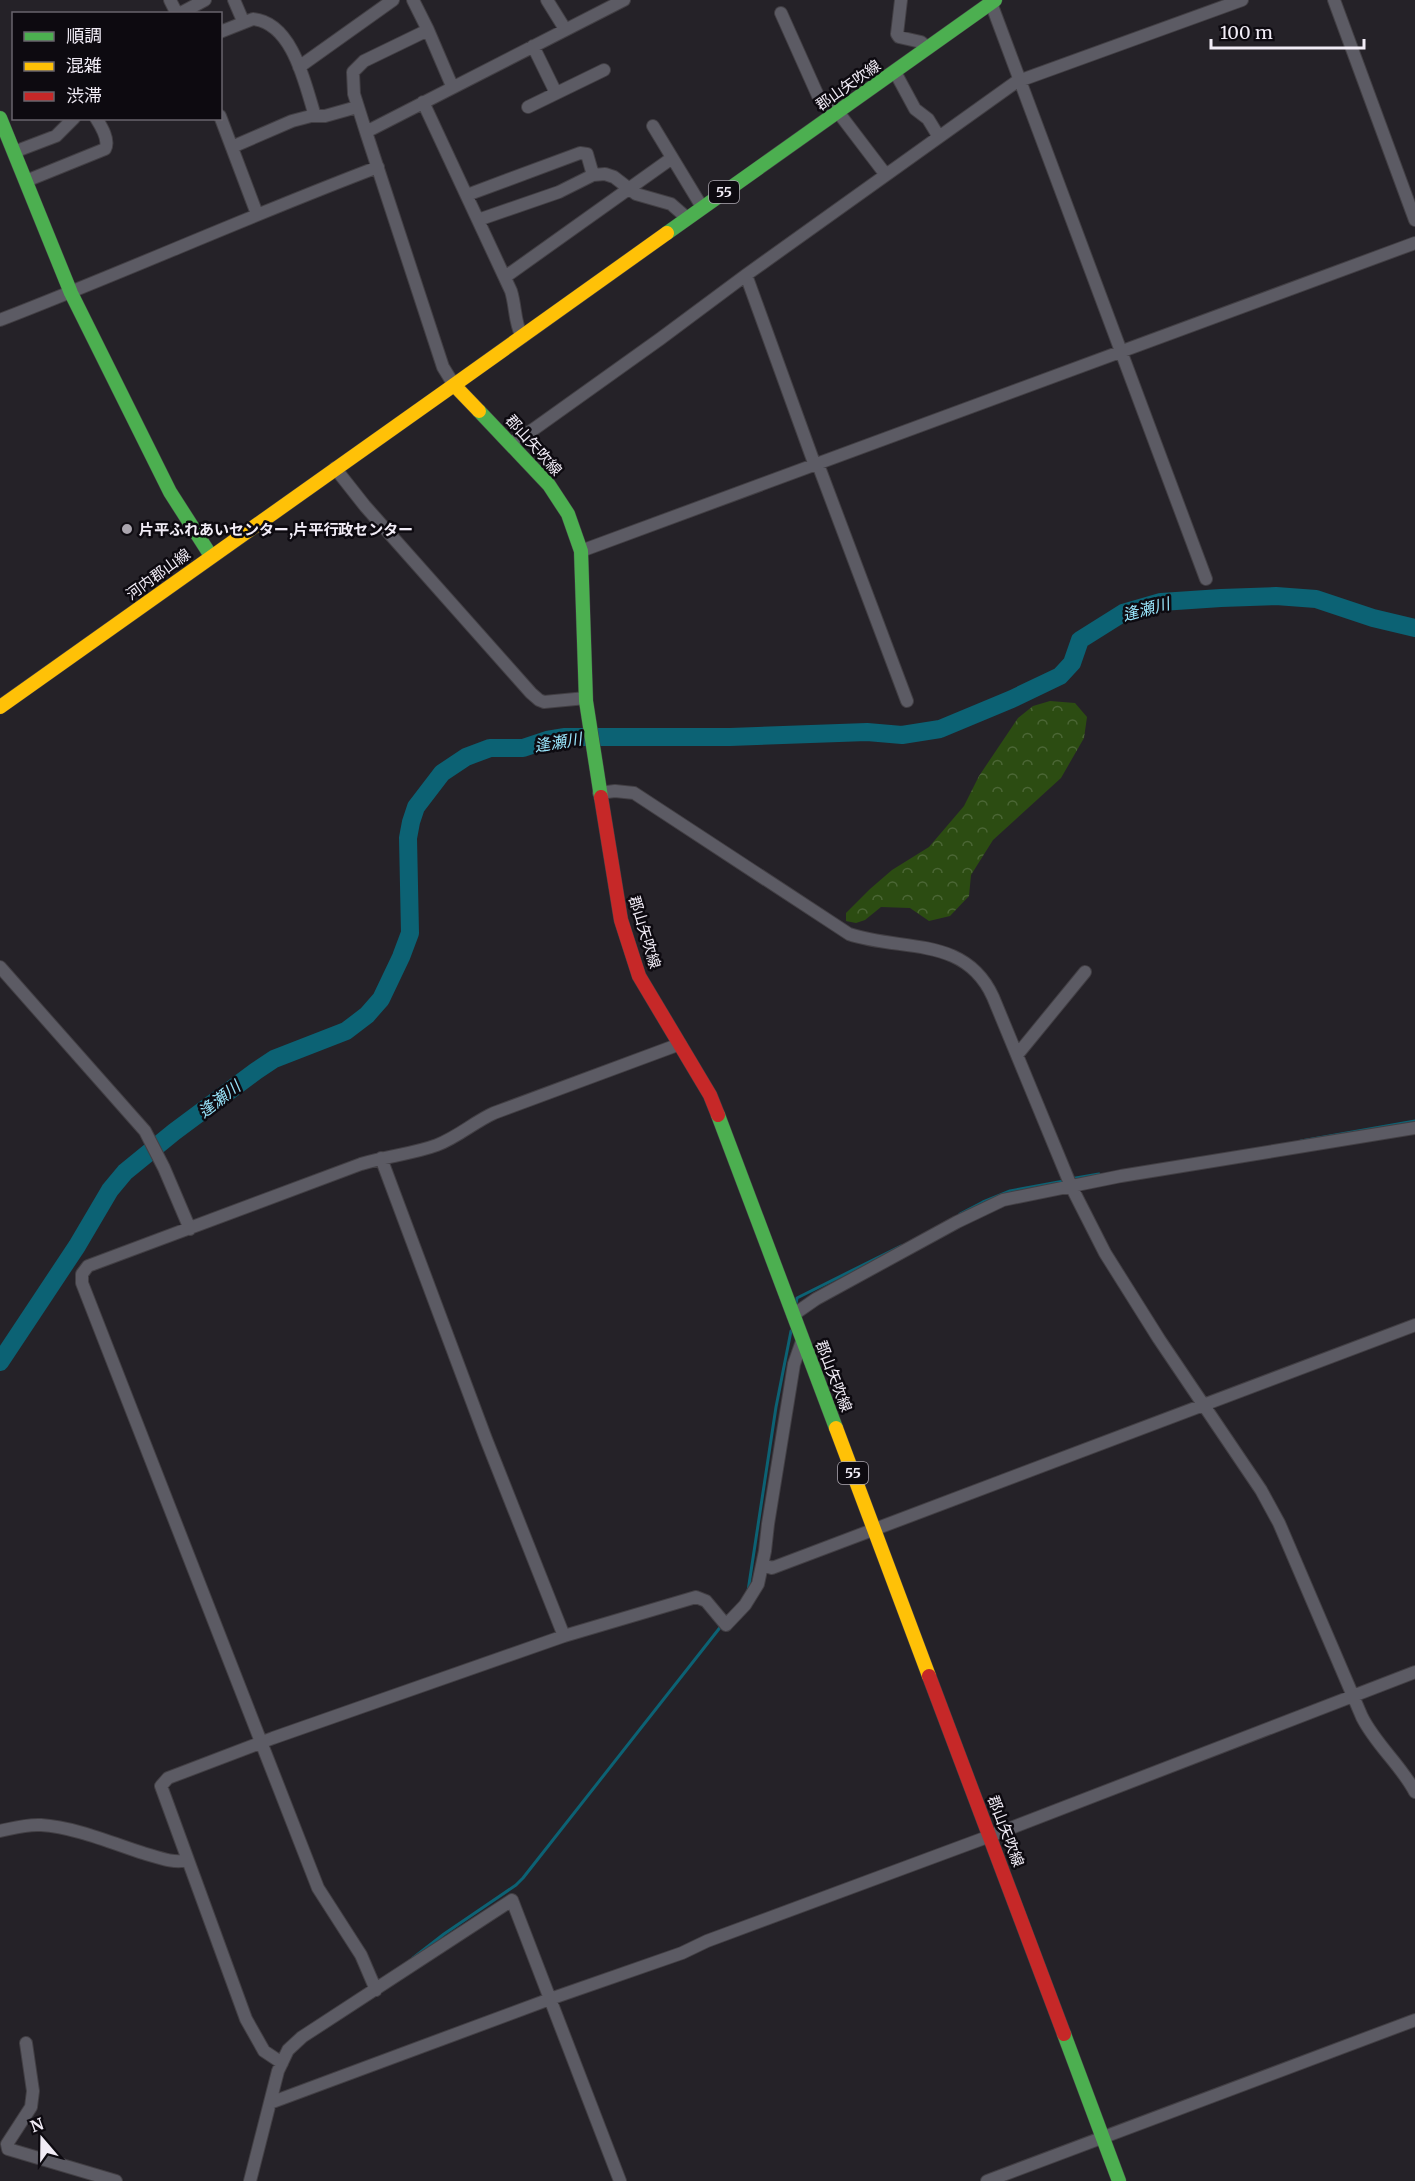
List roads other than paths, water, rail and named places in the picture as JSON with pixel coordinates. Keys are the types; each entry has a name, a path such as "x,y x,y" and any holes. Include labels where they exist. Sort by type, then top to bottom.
{"main road":[{"name":"郡山矢吹線","path":"993,2 454,385 511,443 560,501 568,514 581,551 585,588 583,652 586,699 599,793 616,897 629,950 639,976 710,1095 1119,2181"},
{"path":"1,126 14,152 71,293 170,492 211,556"},
{"name":"河内郡山線","path":"0,708 454,385"}],"street":[{"path":"182,12 205,0"},
{"path":"234,0 243,21"},
{"path":"299,67 393,0"},
{"path":"413,0 452,86"},
{"path":"547,0 565,28"},
{"path":"366,132 565,28 624,0"},
{"path":"901,0 897,34 899,37 921,42 928,48"},
{"path":"511,443 534,429 1021,80 1242,0"},
{"path":"1334,0 1415,220"},
{"path":"993,2 1206,579"},
{"path":"781,13 819,98 825,105 838,112 886,175"},
{"path":"222,31 243,21 257,20 276,29 294,55 315,116"},
{"path":"428,30 364,61 353,72 352,80 357,107 443,367 454,385"},
{"path":"533,46 556,93"},
{"path":"528,107 604,70"},
{"path":"895,72 915,109 928,119 939,137"},
{"path":"423,102 505,277 514,300 515,319 522,337"},
{"path":"232,147 292,122 357,107"},
{"path":"14,152 56,136 72,120"},
{"path":"26,181 105,149 106,139 97,120"},
{"path":"222,120 257,214"},
{"path":"653,126 702,207"},
{"path":"467,195 580,153 587,154 593,175"},
{"path":"505,277 672,158"},
{"path":"0,321 257,214 378,167"},
{"path":"478,220 559,192 593,175 610,175 636,194 672,204 687,218"},
{"path":"581,551 1120,350 1415,243"},
{"path":"746,275 813,460 817,464 907,701"},
{"path":"335,468 365,506 531,693 544,702 586,699"},
{"path":"599,793 615,791 634,793 849,934 863,939 935,950 972,965 988,986 1071,1186 1105,1253 1159,1339 1261,1490 1279,1523 1371,1732 1401,1768 1415,1792"},
{"path":"0,967 145,1131 164,1168 190,1229"},
{"path":"1017,1055 1085,972"},
{"path":"376,1990 361,1955 318,1888 81,1278 84,1269 88,1266 381,1158 420,1151 440,1144 494,1113 681,1044"},
{"path":"793,1315 816,1299 1003,1200 1121,1176 1415,1128"},
{"path":"381,1158 486,1439 564,1636"},
{"path":"763,1565 772,1568 1415,1325"},
{"path":"282,2063 264,2051 253,2034 161,1786 163,1783 168,1778 260,1743 564,1636 696,1597 706,1601 726,1625 758,1584 763,1565 794,1364 802,1341"},
{"path":"270,2103 682,1953 707,1941 990,1836 1415,1672"},
{"path":"0,1831 24,1825 41,1825 60,1828 163,1858 182,1862 188,1860"},
{"path":"250,2181 270,2103 288,2050 302,2037 512,1900 620,2181"},
{"path":"987,2181 1415,2020"},
{"path":"26,2043 33,2091 31,2107 7,2144 8,2150 116,2181"}],"waterway":[{"name":"逢瀬川","path":"0,1362 77,1246 110,1190 125,1172 256,1071 274,1059 346,1031 367,1015 381,999 410,933 408,838 416,807 442,773 466,757 490,748 523,748 565,737 730,737 867,732 902,735 940,729 1060,676 1072,663 1080,640 1123,613 1161,602 1276,596 1316,599 1373,618 1415,628"},
{"path":"1301,1141 1415,1121"},
{"path":"1070,1179 1099,1174"},
{"path":"960,1214 1010,1191 1064,1181"},
{"path":"796,1304 797,1298 901,1246"},
{"path":"748,1591 776,1407 791,1331"},
{"path":"413,1958 523,1878 722,1625"}],"place":[{"name":"片平ふれあいセンター,片平行政センター","path":"127,529"}]}
